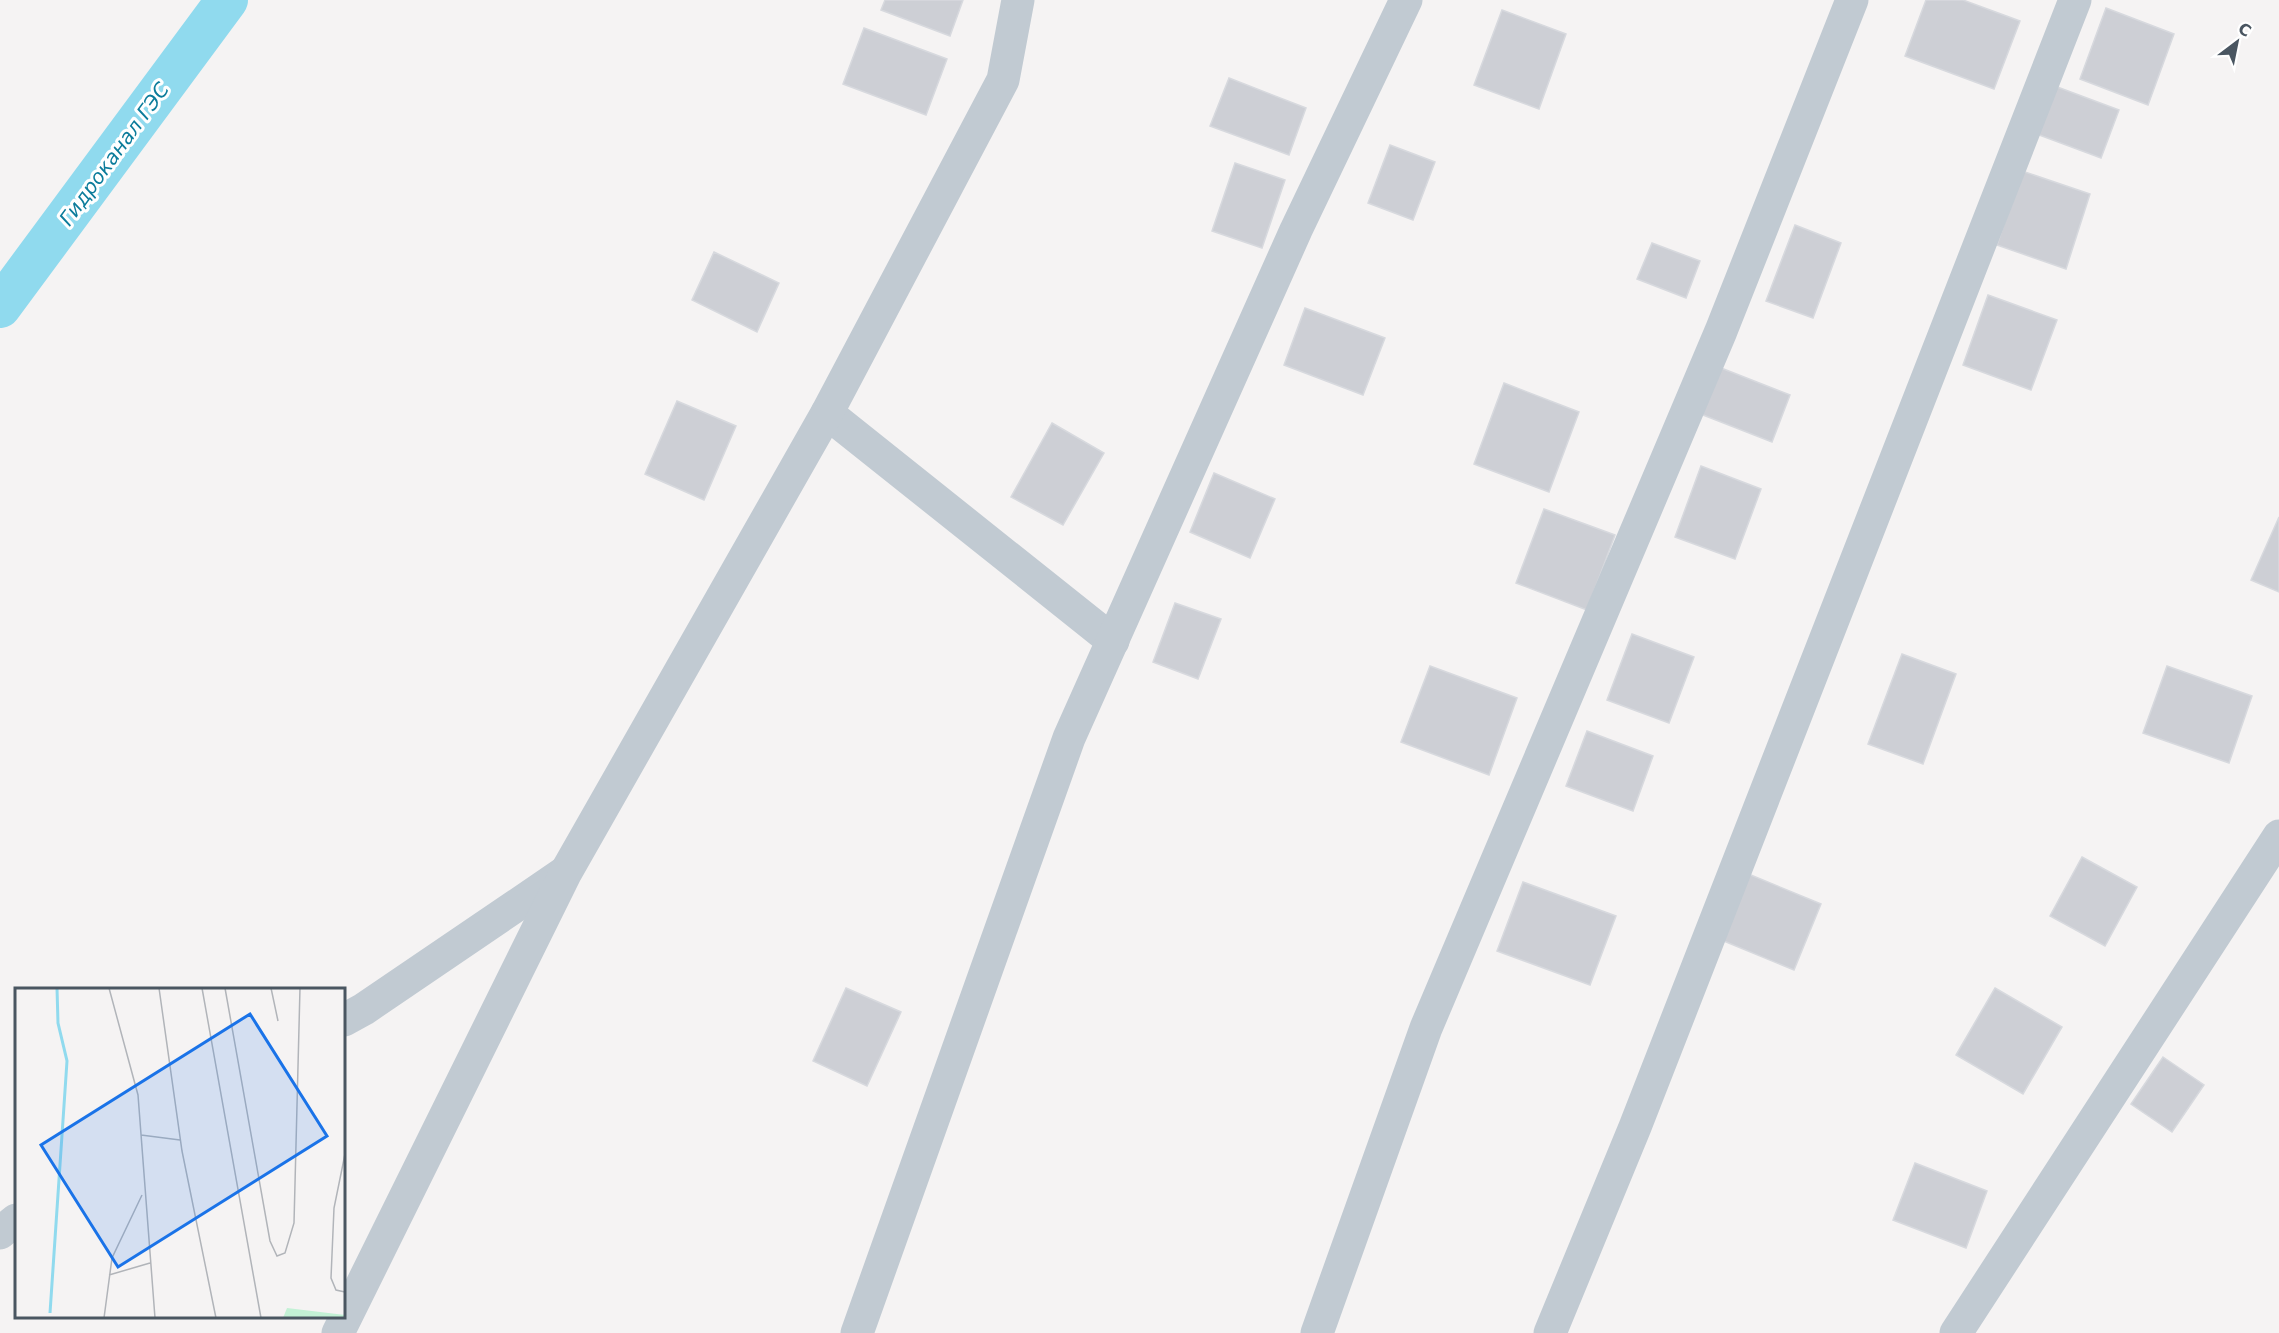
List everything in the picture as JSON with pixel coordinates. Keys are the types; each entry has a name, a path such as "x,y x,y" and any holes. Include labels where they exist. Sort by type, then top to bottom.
{"street":[{"path":"338,1333 566,872 827,413 1003,80 1018,0"},
{"path":"857,1333 1070,738 1296,230 1406,0"},
{"path":"1317,1333 1426,1029 1721,331 1852,0"},
{"path":"1550,1333 1635,1127 2075,0"},
{"path":"827,413 1113,641"},
{"path":"1956,1333 2279,836"},
{"path":"345,1019 364,1009 566,872"},
{"path":"0,1233 15,1221"}],"building":[{"path":"885,0 963,0 950,36 881,10"},
{"path":"1926,0 1963,0 2020,21 1994,89 1905,56"},
{"path":"2106,8 2174,34 2148,105 2080,79"},
{"path":"1502,10 1566,34 1539,109 1474,85"},
{"path":"864,28 947,59 926,115 843,84"},
{"path":"1229,78 1306,108 1289,155 1210,126"},
{"path":"2052,85 2119,110 2101,158 2034,133"},
{"path":"1390,145 1435,162 1413,220 1368,203"},
{"path":"1235,163 1285,180 1262,248 1212,231"},
{"path":"2022,171 2090,194 2066,269 1997,245"},
{"path":"1795,225 1841,243 1813,318 1766,301"},
{"path":"1652,243 1700,261 1686,298 1637,279"},
{"path":"714,252 779,283 757,332 692,300"},
{"path":"1988,295 2057,320 2031,390 1963,365"},
{"path":"1305,308 1385,338 1363,395 1284,365"},
{"path":"1716,366 1790,395 1772,442 1698,413"},
{"path":"1504,383 1579,412 1549,492 1474,464"},
{"path":"677,401 736,426 704,500 645,474"},
{"path":"1052,423 1104,453 1063,525 1011,497"},
{"path":"1701,466 1761,489 1735,559 1675,537"},
{"path":"1214,473 1275,499 1250,558 1190,532"},
{"path":"1544,509 1615,535 1587,610 1516,583"},
{"path":"2279,517 2279,592 2251,580"},
{"path":"1175,603 1221,619 1198,679 1153,662"},
{"path":"1632,634 1694,657 1669,723 1607,700"},
{"path":"1902,654 1956,674 1923,764 1868,744"},
{"path":"1430,666 1517,698 1489,775 1401,742"},
{"path":"2167,666 2252,696 2229,763 2143,733"},
{"path":"1587,731 1653,756 1633,811 1566,786"},
{"path":"2082,857 2137,887 2105,946 2050,916"},
{"path":"1746,873 1821,904 1794,970 1719,939"},
{"path":"1523,882 1616,916 1590,985 1497,951"},
{"path":"846,988 901,1012 867,1086 813,1061"},
{"path":"1995,988 2062,1027 2023,1094 1956,1055"},
{"path":"2163,1057 2204,1085 2172,1132 2131,1104"},
{"path":"1915,1163 1987,1191 1966,1248 1893,1220"}],"waterway":[{"name":"Гидроканал ГЭС","path":"0,307 227,0"}]}
